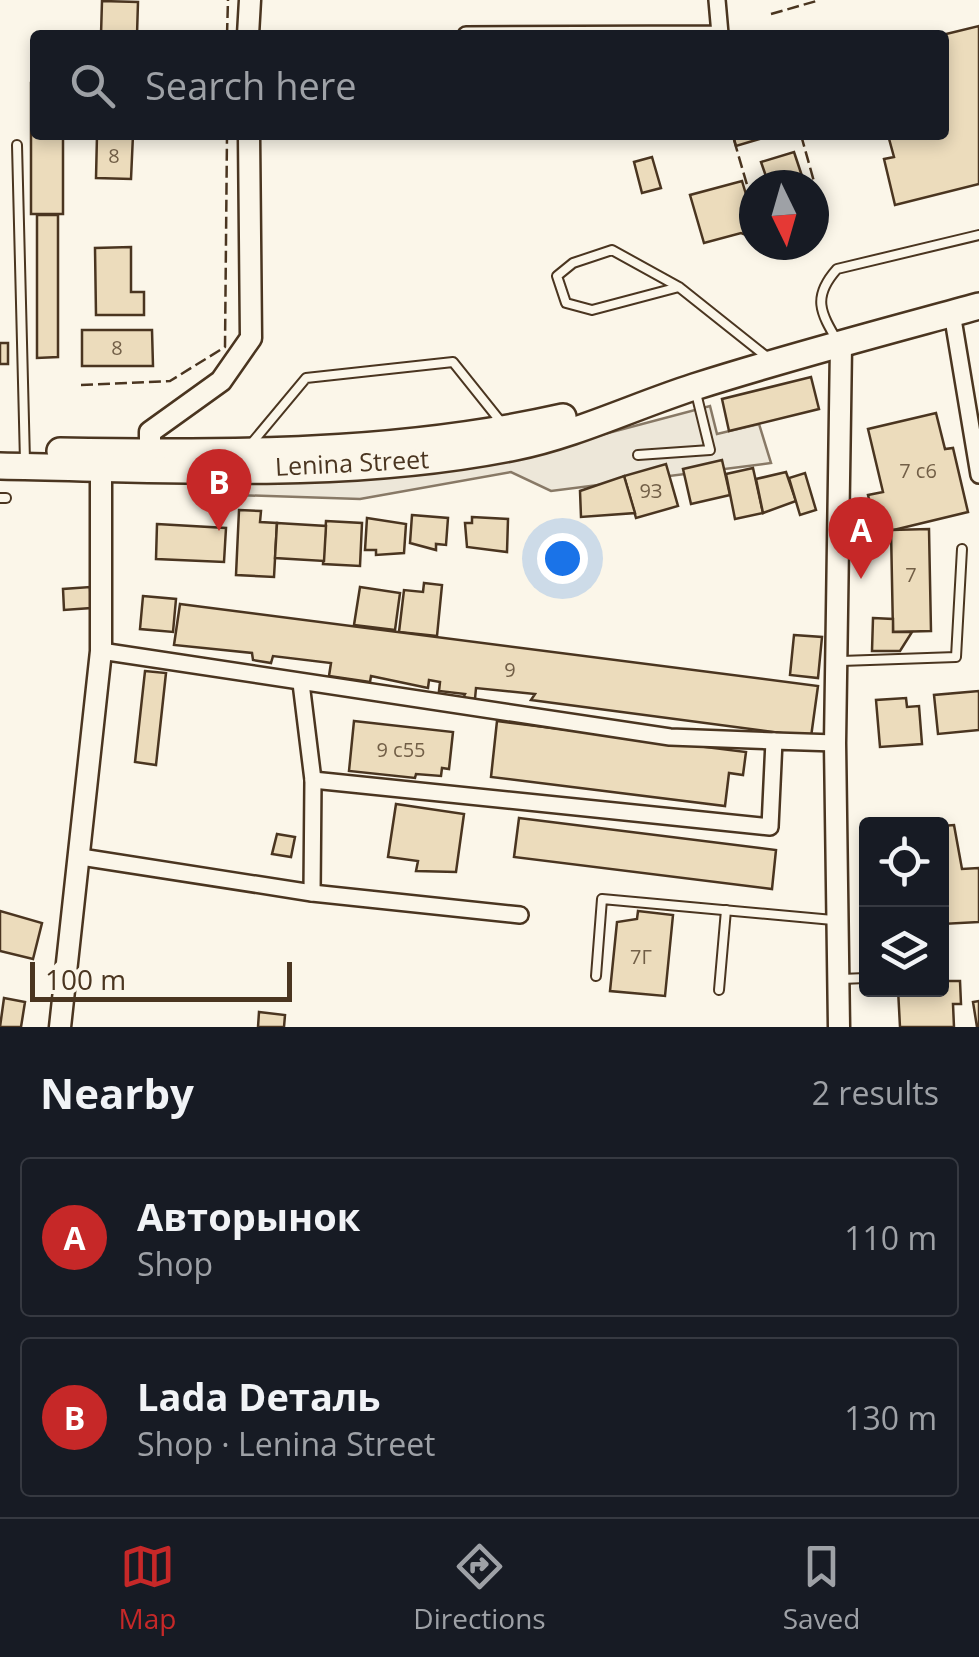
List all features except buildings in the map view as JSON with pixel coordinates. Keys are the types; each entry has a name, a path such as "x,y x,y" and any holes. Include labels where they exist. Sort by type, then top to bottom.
{"main road":[{"name":"Lenina Street","path":"12,458 357,467 460,456 519,446 694,387 979,306"},
{"name":"Lenina Street","path":"150,460 247,450 365,446 507,429 694,387"}],"street":[{"path":"248,30 250,0"},
{"path":"717,0 720,30"},
{"path":"150,460 150,432 220,381 251,338 248,140"},
{"path":"952,313 979,476"},
{"path":"840,1027 835,743 841,346"},
{"path":"60,1027 102,651 101,461"},
{"path":"102,651 670,737 835,743"},
{"path":"302,683 313,780 312,893"},
{"path":"313,780 770,827 774,741"},
{"path":"80,857 312,893 520,915"}],"lane":[{"path":"12,458 17,146"},
{"path":"841,346 818,309 822,286 837,269 979,235"},
{"path":"679,287 592,310 566,303 556,276 573,263 612,250 679,287 775,363"},
{"path":"247,450 306,378 454,362 507,429"},
{"path":"638,455 710,450 694,387"},
{"path":"836,662 956,657 962,549"},
{"path":"596,976 602,899 838,921"},
{"path":"718,990 726,910"},
{"path":"838,979 859,978"}],"shaded area":[{"path":"710,406 717,434 759,424 771,463 551,491 511,472 360,499 236,495 232,480 544,450"}],"fence":[{"path":"227,30 228,0"},
{"path":"771,14 820,0"},
{"path":"81,385 170,381 225,347 227,140"},
{"path":"734,140 743,170"},
{"path":"802,140 811,170"}],"place":[{"name":"Lada Dеталь","path":"219,531"},
{"name":"Авторынок","path":"861,579"}]}
